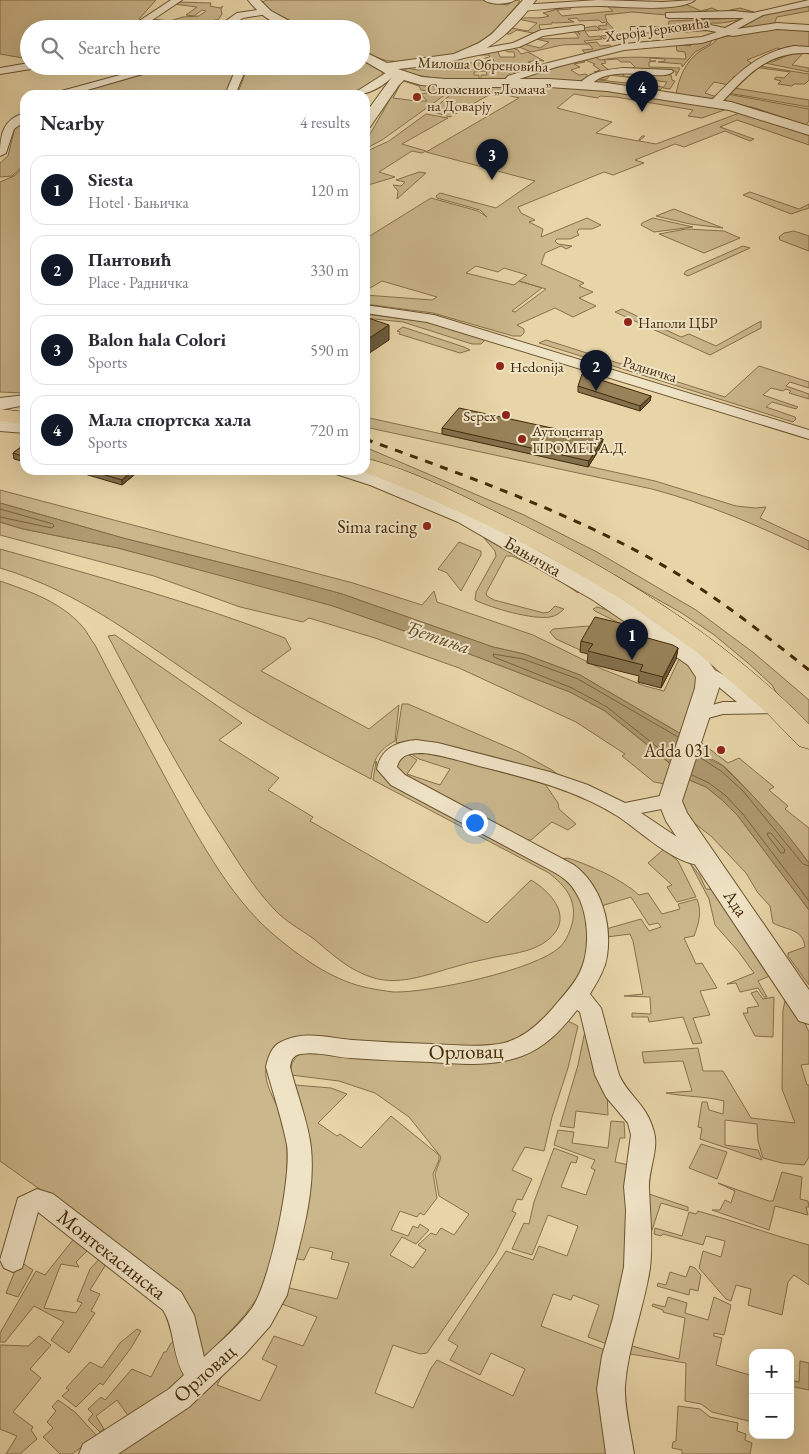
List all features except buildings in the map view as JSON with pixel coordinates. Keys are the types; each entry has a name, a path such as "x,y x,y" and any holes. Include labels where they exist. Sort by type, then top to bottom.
{"main road":[{"path":"370,467 457,502 614,583 657,610 705,645 766,707 809,740"}],"street":[{"path":"146,20 177,0"},
{"path":"254,0 270,20"},
{"path":"490,0 510,0"},
{"path":"631,0 687,1"},
{"path":"458,56 496,37 526,2 607,2 662,5 687,1"},
{"name":"Хероја Јерковића","path":"508,82 512,78 552,65 608,50 633,45 694,42 724,32 772,9 809,3"},
{"path":"232,20 240,15 264,12"},
{"path":"669,16 734,14 754,16"},
{"path":"724,32 733,33 777,26 809,28"},
{"path":"365,90 392,71 516,45 541,33 581,28"},
{"name":"Хероја Јерковића","path":"634,29 706,28 724,32"},
{"path":"715,103 754,63 788,50 809,50"},
{"path":"370,59 392,71"},
{"path":"0,71 20,68"},
{"name":"Милоша Обреновића","path":"584,84 593,77 606,73 644,69 668,72"},
{"path":"370,117 394,82 392,71"},
{"name":"Милоша Обреновића","path":"392,71 438,82 584,84 715,103 750,111 809,131"},
{"path":"76,90 132,75"},
{"path":"232,90 240,75"},
{"path":"0,153 5,128 20,119"},
{"name":"Радничка","path":"370,311 429,318 809,435"},
{"path":"0,425 20,427"},
{"name":"Бањичка","path":"357,475 479,525 601,595 696,660 706,673 720,679 766,707"},
{"path":"623,810 671,796 707,688 706,673"},
{"path":"694,724 723,708 766,707"},
{"name":"Орловац","path":"92,1454 179,1398 237,1344 261,1317 274,1295 282,1270 293,1218 300,1168 300,1146 278,1067 279,1059 284,1051 294,1046 310,1045 461,1054 503,1052 520,1048 549,1029 577,996 595,964 597,952 593,911 588,894 581,883 565,869 398,780 387,769 388,762 399,750 421,746 480,760 563,784 623,810 688,854 705,859"},
{"name":"Ада","path":"671,796 675,815 809,1013"},
{"path":"577,996 590,1008 607,1075 614,1090 631,1108 639,1122 643,1135 636,1188 638,1210 637,1267 626,1318 615,1356 611,1389 620,1454"},
{"name":"Монтекасинска","path":"13,1260 27,1206 37,1200 44,1202 172,1301 182,1316 192,1364 201,1378"}],"shaded area":[{"path":"0,0 156,0 138,20 20,20 20,57 0,54"},
{"path":"267,0 482,0 507,5 516,0 520,1 496,29 470,47 455,54 439,58 406,62 390,61 370,54 370,20 285,20 272,12 262,2"},
{"path":"177,2 211,3 210,6 220,8 223,6 221,9 222,14 218,20 173,20 199,16 206,11 202,10 194,16 186,15 197,7 174,4"},
{"path":"683,3 701,11 712,8 721,12 740,8 754,12 712,13 708,11 667,15 632,12 605,15 607,22 622,38 604,39 601,36 611,35 607,29 601,30 598,26 607,25 606,22 602,23 599,20 579,21 577,18 568,19 574,22 552,22 552,24 539,25 541,31 533,33 517,30 507,34 511,28 528,31 537,23 518,19 549,16 543,13 569,6 571,9 557,10 562,16 613,11 606,5"},
{"path":"809,4 809,11 777,17 774,24 732,32 764,14"},
{"path":"743,18 724,23 668,28 669,21"},
{"path":"596,26 600,30 585,31 589,37 600,36 602,39 584,41 586,43 597,42 600,46 610,45 612,47 586,54 582,50 593,49 589,44 562,45 531,52 517,46 524,44 540,48 549,42 536,39 579,38 575,32 560,33 575,29 580,35 576,29"},
{"path":"771,28 809,31 809,48 777,48 747,60 751,63 737,77 733,77 735,78 729,85 714,82 705,93 717,97 711,99 676,94 686,65 694,56 718,38"},
{"path":"712,40 710,44 695,52 682,67 682,64 658,62 665,61 665,59 650,58 650,61 656,61 649,62 649,67 680,68 676,76 676,71 629,69 635,67 630,62 621,62 617,59 604,60 606,63 601,64 609,70 594,72 600,70 593,65 595,64 585,60 595,57 600,60 631,57 686,59 685,52 677,51 676,44 691,46 689,44"},
{"path":"510,47 518,50 521,54 528,52 544,61 528,62 539,67 503,79 481,79 481,75 487,75 486,71 474,72 474,75 479,75 479,79 450,79 403,71 407,68 418,70 439,67 468,68 466,64 479,61 480,64 495,64 493,59 485,59 490,57 489,55 473,55 501,50 498,52 500,57 515,57 514,52 508,52 501,48"},
{"path":"809,51 809,54 803,53 792,65 809,68 809,72 765,63 765,61 772,62 793,53"},
{"path":"582,60 585,62 574,64 580,67 571,70 579,75 585,74 589,76 580,81 520,78"},
{"path":"370,65 382,72 384,76 364,90 239,90 245,75 370,75"},
{"path":"760,66 809,74 809,80 805,84 794,84 792,86 778,84 781,81 774,79 776,77 784,78 790,72 754,67"},
{"path":"644,71 671,75 672,80 675,81 670,89 663,88 667,82 610,75 607,79 599,80 663,87 660,90 591,82 603,75 624,73 623,76 649,79 651,75 628,72"},
{"path":"141,75 235,75 229,90 84,90"},
{"path":"404,81 421,85 536,86 592,89 727,109 702,118 688,116 693,110 616,97 600,96 598,98 574,94 557,108 612,122 596,133 638,141 642,136 645,136 639,141 656,144 742,112 809,135 809,145 737,120 720,127 754,139 750,141 725,131 684,147 675,144 635,160 644,163 613,175 604,172 518,207 521,213 535,220 529,222 543,229 541,237 587,218 601,225 592,229 579,229 577,232 579,235 570,239 557,239 555,241 558,244 572,246 566,249 561,246 545,253 541,264 584,283 579,286 593,292 579,298 596,306 573,317 555,308 517,325 524,329 524,333 521,336 513,336 433,313 370,305 370,295 432,300 437,297 382,281 370,288 370,236 431,198 478,211 487,217 480,210 437,198 436,196 440,193 496,208 535,181 426,152 519,98 494,92 450,117 431,111 456,90 453,89 382,140 370,146 370,134 398,85 400,85 393,98 427,101 421,94 427,93 427,91 421,90 419,86","holes":["476,266 498,272 504,268 527,275 514,285 466,273","519,281 546,289 515,312 512,311 542,288"]},
{"path":"734,88 809,100 809,107 728,93"},
{"path":"727,94 809,109 809,121 806,125 755,108 724,101"},
{"path":"426,114 448,118 402,144 426,151 422,153 412,151 379,172 395,177 370,184 370,150 389,141"},
{"path":"20,124 20,169 12,176 0,177 0,163 8,156 15,127"},
{"path":"20,171 20,393 0,392 0,182 14,176"},
{"path":"419,172 426,173 397,199 398,191 393,185 401,186 405,182 396,180"},
{"path":"750,192 799,209 809,204 809,208 791,214 743,195"},
{"path":"674,209 723,228 690,224 656,216"},
{"path":"653,218 693,227 654,232 641,225"},
{"path":"686,229 724,231 740,238 704,253 659,234"},
{"path":"794,231 809,236 809,251 780,240 779,237 784,233"},
{"path":"743,246 750,248 688,276 684,274 686,271"},
{"path":"622,309 681,337 689,334 716,346 761,321 761,328 710,355 615,312"},
{"path":"370,315 427,322 484,339 484,341 481,344 472,344 403,322 370,319"},
{"path":"403,327 470,350 460,353 399,334 400,332 397,331"},
{"path":"546,340 725,397 759,366 809,382 809,388 790,382 786,386 809,394 809,399 789,393 791,391 786,389 783,391 771,388 763,395 798,407 796,409 772,402 766,407 795,417 796,419 793,422 539,343"},
{"path":"370,418 655,481 736,506 766,507 760,518 809,541 809,550 732,516 693,501 652,489 370,428"},
{"path":"370,449 524,515 597,552 696,610 754,653 809,700 809,728 781,701 772,685 713,634 680,612 616,576 370,462"},
{"path":"0,490 353,583 422,605 434,591 437,602 533,635 602,669 645,686 664,691 680,657 632,645 637,632 593,609 597,607 621,617 654,636 684,659 699,679 698,691 681,734 580,675 524,654 493,647 342,594 123,538 0,503"},
{"path":"0,522 23,529 118,548 333,606 459,650 570,692 605,711 672,765 665,784 654,782 622,756 625,754 576,722 459,668 375,638 309,618 303,622 240,607 154,576 0,535"},
{"path":"484,538 557,575 579,590 578,593 549,573 512,556 506,556 486,593 487,596 494,600 544,613 549,612 555,606 564,609 552,617 533,617 501,610 475,600 476,592 496,556 495,551"},
{"path":"459,542 481,551 481,555 461,591 447,573 438,569"},
{"path":"0,549 179,601 285,638 291,649 261,671 369,729 399,705 395,741 384,748 377,756 371,779 249,712 135,635 84,604 29,578 0,568"},
{"path":"0,581 44,598 64,610 84,628 95,645 188,819 227,882 241,901 273,934 327,973 351,983 394,992 431,989 455,984 506,972 547,956 560,947 568,934 573,920 573,905 568,893 549,873 373,780 376,761 379,771 570,880 584,906 590,952 576,985 546,1020 520,1040 496,1046 275,1048 268,1060 266,1070 267,1081 284,1122 287,1149 285,1193 277,1236 267,1275 260,1293 238,1323 201,1361 193,1328 69,1210 0,1161"},
{"path":"588,626 592,628 580,650 556,639 550,632 553,629"},
{"path":"115,635 242,723 219,740 279,778 268,790 313,817 310,821 487,923 531,880 548,893 559,910 558,927 552,936 542,944 531,949 467,963 406,980 374,978 349,967 280,915 251,880 194,793 164,741 108,636"},
{"path":"402,704 408,704 519,752 552,770 564,779 410,741 396,743"},
{"path":"699,741 728,763 739,758 774,787 769,790 788,806 785,809 809,828 809,863 770,815 738,780 722,765 706,756"},
{"path":"422,750 545,784 558,803 559,809 576,824 568,830 552,822 531,840 526,840 404,778 394,765 406,753 417,760 407,774 440,785 450,769 419,759 408,752"},
{"path":"687,779 706,787 738,816 809,910 809,985 788,956 788,953 805,947 801,936 793,930 773,923 770,906 758,893 746,873 711,836 690,820 681,800"},
{"path":"664,849 678,861 696,897 677,902 667,887 672,885 648,863"},
{"path":"568,858 614,878 639,895 648,893 662,914 680,909 678,904 697,899 700,913 696,931 694,936 684,938 696,964 702,963 717,988 700,991 710,1015 693,1018 702,1043 693,1044 683,1017 649,1022 648,1017 632,1017 632,1013 651,1014 650,997 624,996 643,994 633,941 630,934 607,937 606,929 641,919 649,931 661,927 658,923 649,925 631,897 601,906 594,889 586,878 575,868 560,859"},
{"path":"690,863 700,876 706,889 718,890 772,975 758,981 767,997 764,997 758,988 740,992 736,983 727,984 754,973 715,925 709,899"},
{"path":"757,991 763,999 774,997 773,1037 755,1036 743,1013 748,1013 747,1008 759,1006 751,993"},
{"path":"785,1001 802,1017 809,1032 809,1064 801,1065 807,1085 809,1085 809,1157 804,1165 782,1163 763,1158 758,1141 757,1124 725,1120 725,1145 758,1150 762,1160 700,1139 702,1128 698,1127 702,1102 707,1102 709,1110 723,1114 724,1101 666,1093 692,1091 683,1061 644,1063 642,1052 698,1048 703,1071 723,1071 751,1118 795,1123 782,1089 783,1010"},
{"path":"568,1021 578,1026 544,1151 525,1147 512,1170 532,1179 522,1200 517,1199 512,1211 516,1213 496,1253 427,1353 420,1354 393,1345 375,1393 413,1408 431,1368 437,1360 513,1396 525,1369 491,1353 480,1375 450,1360 458,1346 448,1340 506,1251 533,1260 539,1246 567,1256 578,1226 548,1215 532,1255 512,1249 524,1223 529,1224 534,1202 554,1148 578,1157 576,1163 571,1162 561,1187 586,1195 595,1170 591,1168 595,1160 554,1145 558,1130 574,1132 572,1143 608,1148 611,1121 624,1122 625,1138 620,1138 615,1162 629,1165 628,1259 607,1344 588,1337 599,1305 573,1295 571,1300 553,1294 541,1326 605,1350 610,1454 107,1454 232,1358 217,1385 260,1401 277,1366 262,1359 274,1336 303,1346 317,1317 282,1304 287,1293 285,1287 337,1299 349,1263 331,1259 333,1252 310,1247 304,1260 292,1258 295,1085 331,1088 347,1094 318,1123 337,1136 340,1134 361,1148 391,1116 439,1155 439,1160 433,1174 437,1198 424,1215 420,1213 417,1217 400,1211 391,1230 408,1236 413,1226 418,1228 420,1224 429,1230 416,1244 402,1237 390,1255 413,1268 426,1250 418,1245 431,1233 436,1235 441,1228 454,1235 469,1214 439,1196 435,1174 441,1157 409,1117 375,1093 339,1081 291,1075 292,1064 298,1056 305,1051 533,1051 550,1040"},
{"path":"586,1026 607,1092 608,1115 576,1111 574,1128 560,1126 578,1065"},
{"path":"701,1144 727,1152 717,1179 689,1168"},
{"path":"782,1172 802,1177 800,1199 808,1201 809,1207 806,1207 808,1215 775,1206 769,1230 712,1210 720,1210 725,1200 731,1203 735,1191 718,1183 773,1201"},
{"path":"649,1194 688,1207 688,1211 661,1203 651,1233"},
{"path":"698,1211 809,1245 809,1285 794,1275 788,1282 782,1315 748,1305 751,1289 736,1285 731,1301 726,1299 699,1268 703,1251 721,1257 725,1241 706,1236 703,1245 663,1234 661,1236 654,1234 655,1228 682,1236 689,1212 696,1214"},
{"path":"76,1236 91,1247 76,1262 79,1267 61,1264 44,1308 76,1313 82,1303 77,1301 90,1269 102,1256 108,1261 90,1290 100,1294 91,1311 95,1313 69,1353 51,1340 64,1322 34,1306 5,1342 0,1342 0,1333 36,1271 45,1275"},
{"path":"19,1261 33,1270 18,1297 6,1293"},
{"path":"690,1266 695,1268 701,1275 698,1291 690,1289 689,1295 657,1286 658,1283 666,1285 670,1272 686,1277"},
{"path":"668,1297 687,1303 685,1313 708,1320 714,1297 731,1305 724,1335 714,1333 714,1336 722,1338 716,1365 749,1375 749,1421 712,1412 701,1404 685,1401 686,1363 630,1354 632,1346 679,1359 685,1318 663,1312 663,1310 652,1306 653,1304 665,1307"},
{"path":"137,1329 141,1331 131,1348 103,1385 100,1383 76,1407 62,1396 69,1390 66,1388 90,1362 102,1368 120,1343"},
{"path":"39,1336 51,1345 30,1369 41,1378 13,1412 33,1427 31,1430 37,1439 20,1454 6,1454 17,1436 0,1429 0,1345 28,1346"},
{"path":"179,1340 186,1380 129,1417 117,1400 96,1416 104,1429 100,1432 88,1420 93,1414 88,1409 101,1397 105,1400 132,1369 151,1377 164,1352 166,1352 171,1343"},
{"path":"800,1361 809,1363 809,1390 794,1387 794,1381 799,1382"},
{"path":"58,1400 75,1412 97,1436 72,1454 60,1454 43,1437 53,1428 47,1422 56,1411 52,1407"},
{"path":"678,1406 700,1409 710,1417 738,1423 737,1431 746,1434 745,1440 752,1443 750,1454 682,1454 682,1450 672,1448 673,1442 676,1441"}],"water":[{"name":"Ђетиња","path":"0,503 123,538 342,594 493,647 524,654 580,675 681,734 699,741 701,752 705,757 723,766 754,797 783,829 809,863 809,910 738,816 721,799 706,787 687,779 605,711 570,692 459,650 333,606 118,548 23,529 0,522"}],"railway":[{"path":"370,441 521,498 597,531 635,550 671,570 725,605 809,670"}],"place":[{"name":"Споменик „Ломача” на Доварју","path":"417,97"},
{"name":"Мала спортска хала","path":"642,112"},
{"name":"Balon hala Colori","path":"492,180"},
{"name":"Наполи ЦБР","path":"628,322"},
{"name":"Hedonija","path":"500,366"},
{"name":"Пантовић","path":"596,391"},
{"name":"Sepex","path":"506,415"},
{"name":"Аутоцентар ПРОМЕТ А.Д.","path":"522,439"},
{"name":"Sima racing","path":"427,526"},
{"name":"Siesta","path":"632,660"},
{"name":"Adda 031","path":"721,750"}]}
